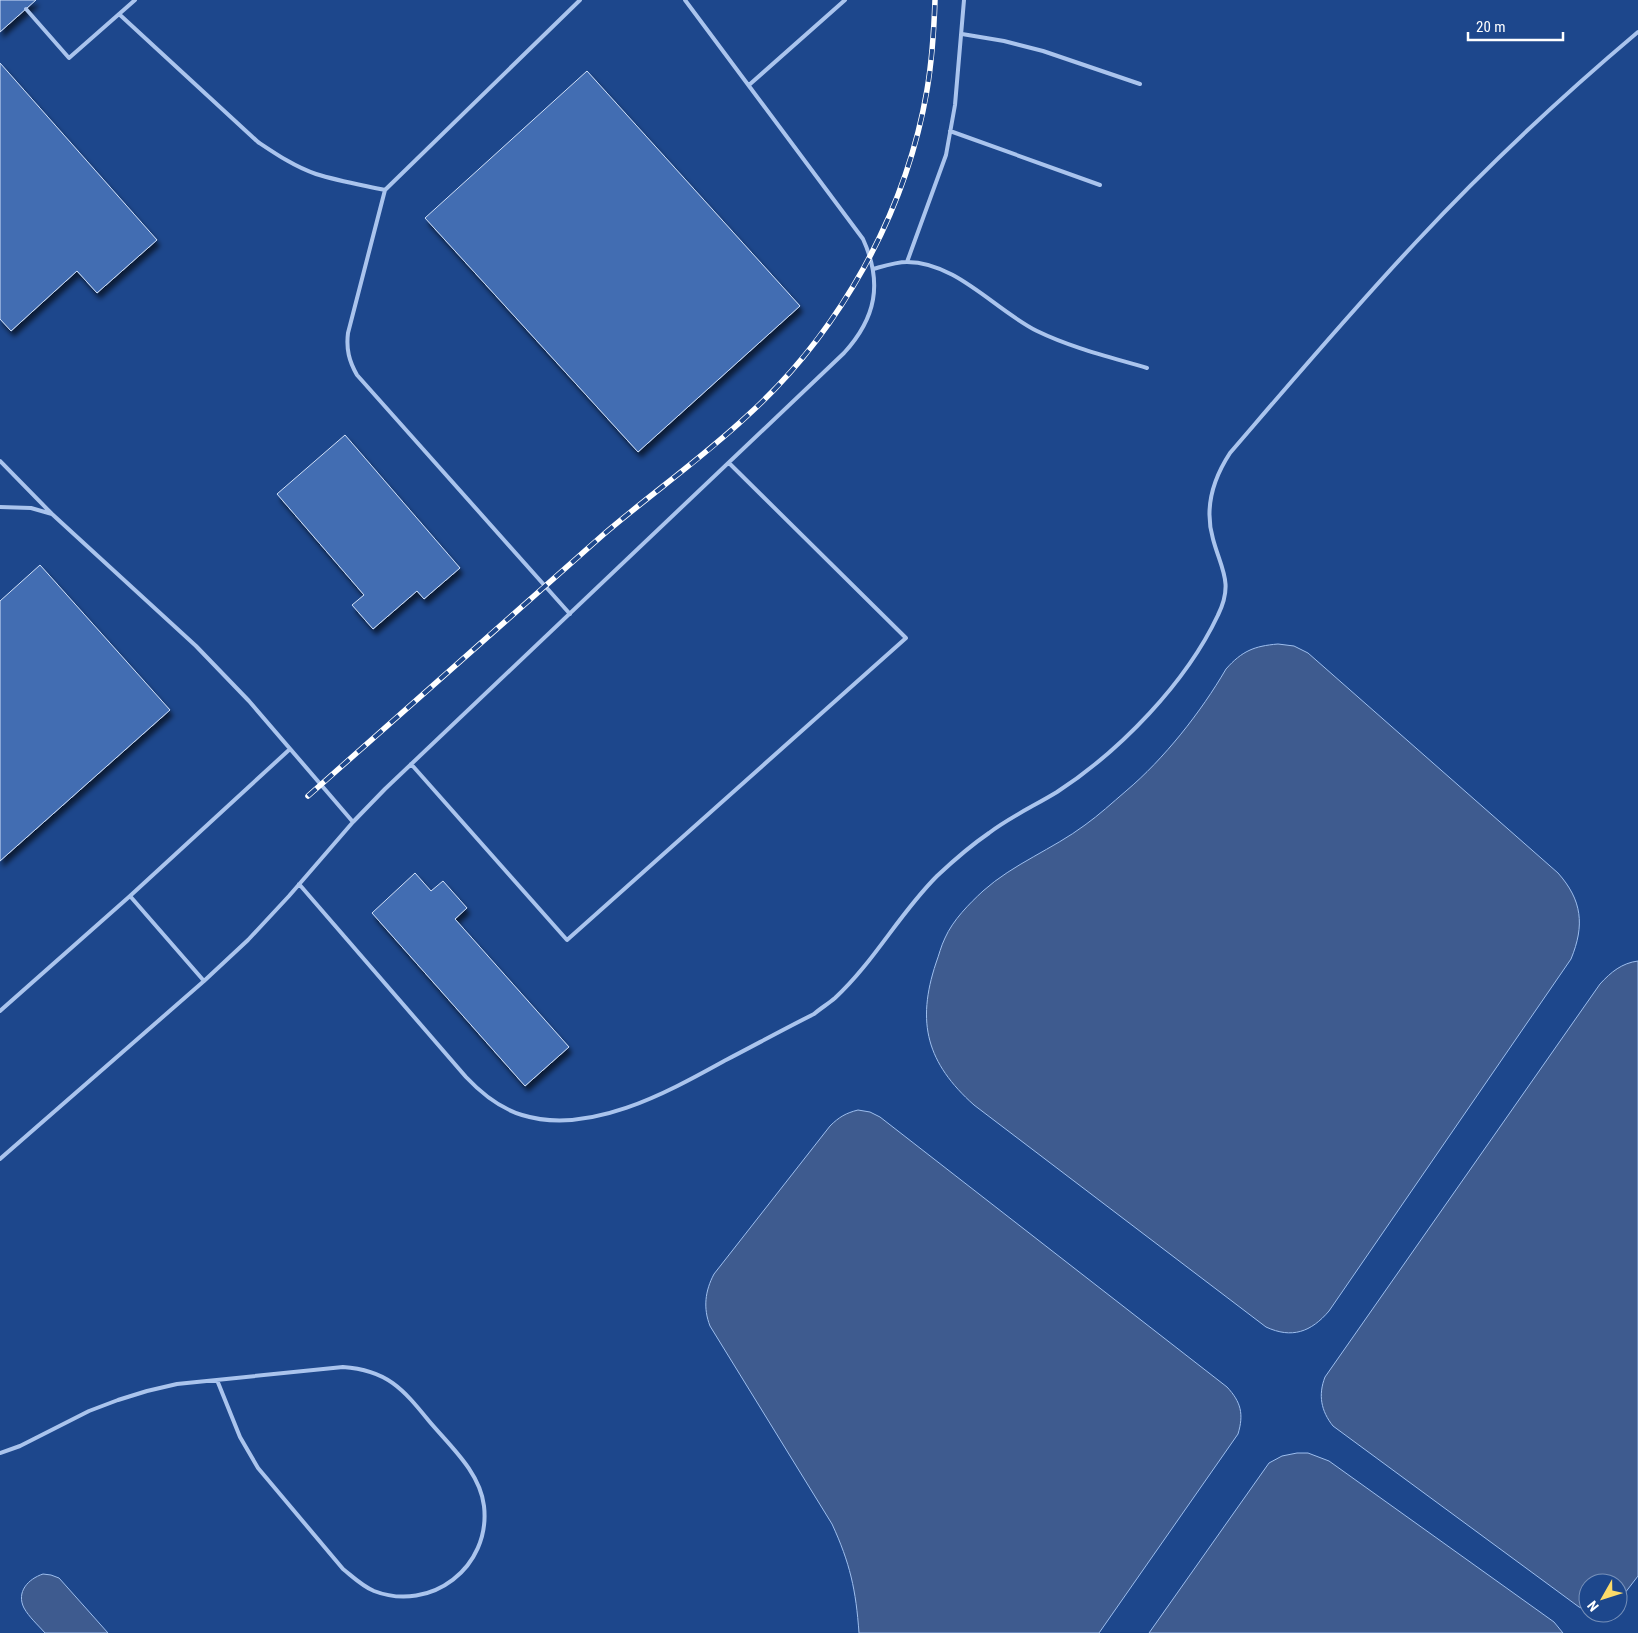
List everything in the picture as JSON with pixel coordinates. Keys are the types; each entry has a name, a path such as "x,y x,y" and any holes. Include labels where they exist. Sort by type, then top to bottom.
{"lane":[{"path":"26,9 69,58 135,0"},
{"path":"570,614 358,375 351,365 347,344 348,333 385,190 580,0"},
{"path":"0,1159 204,981 248,940 354,822 411,764 857,339 866,323 875,285 870,255 863,240 686,2 692,0"},
{"path":"748,84 845,0"},
{"path":"906,262 946,155 962,34 964,0"},
{"path":"119,14 258,142 296,166 317,174 385,190"},
{"path":"299,884 482,1094 501,1106 522,1115 561,1120 586,1118 633,1106 680,1085 814,1014 833,1000 847,986 914,901 962,854 989,832 1057,791 1093,765 1127,736 1157,704 1199,648 1222,606 1226,580 1224,569 1212,538 1209,517 1211,495 1215,480 1221,466 1230,453 1347,317 1418,239 1538,120 1638,32"},
{"path":"962,34 1004,41 1043,51 1140,84"},
{"path":"950,131 1100,185"},
{"path":"873,270 906,262 939,268 955,275 1011,316 1054,339 1146,368"},
{"path":"0,461 52,514 196,646 249,701 354,822"},
{"path":"411,764 567,940 906,638 729,463"},
{"path":"0,507 31,508 52,514"},
{"path":"0,1012 130,896 290,748"},
{"path":"130,896 204,981"},
{"path":"0,1453 20,1446 89,1411 118,1400 177,1384 343,1367 370,1371 397,1386 410,1398 470,1470 479,1487 484,1506 484,1525 480,1543 472,1560 460,1575 444,1586 427,1594 409,1597 390,1596 373,1590 357,1581 343,1569 258,1468 240,1437 217,1380"}],"water":[{"path":"1278,644 1294,646 1308,653 1558,873 1572,893 1579,913 1578,935 1571,959 1329,1311 1315,1324 1293,1333 1275,1331 1266,1327 974,1105 945,1074 930,1041 927,1023 930,985 941,947 952,925 967,907 995,881 1073,834 1106,809 1140,778 1168,750 1205,702 1226,669 1238,658 1249,650"},
{"path":"1638,961 1638,1576 1628,1589 1628,1573 1578,1573 1578,1606 1333,1426 1323,1409 1321,1396 1325,1377 1600,984 1617,969"},
{"path":"858,1110 870,1112 880,1117 1227,1387 1238,1403 1241,1420 1238,1434 1099,1633 859,1633 851,1577 832,1524 710,1326 706,1313 706,1300 714,1274 830,1126 850,1112"},
{"path":"1308,1453 1329,1461 1554,1622 1563,1633 1149,1633 1269,1463 1282,1456"},
{"path":"43,1574 59,1578 108,1633 45,1633 24,1608 21,1597 28,1583"}],"building":[{"path":"0,0 36,0 0,32"},
{"path":"0,63 157,240 97,293 77,271 11,331 0,319"},
{"path":"587,71 800,306 638,452 425,218"},
{"path":"345,435 460,568 424,599 417,591 373,629 352,605 364,595 277,494"},
{"path":"40,565 170,710 0,861 0,601"},
{"path":"415,873 431,891 443,881 467,908 455,919 569,1047 525,1086 372,913"}],"railway":[{"path":"308,796 604,534 747,416 780,383 811,347 839,309 864,268 885,225 903,181 917,136 927,90 935,0"}]}
